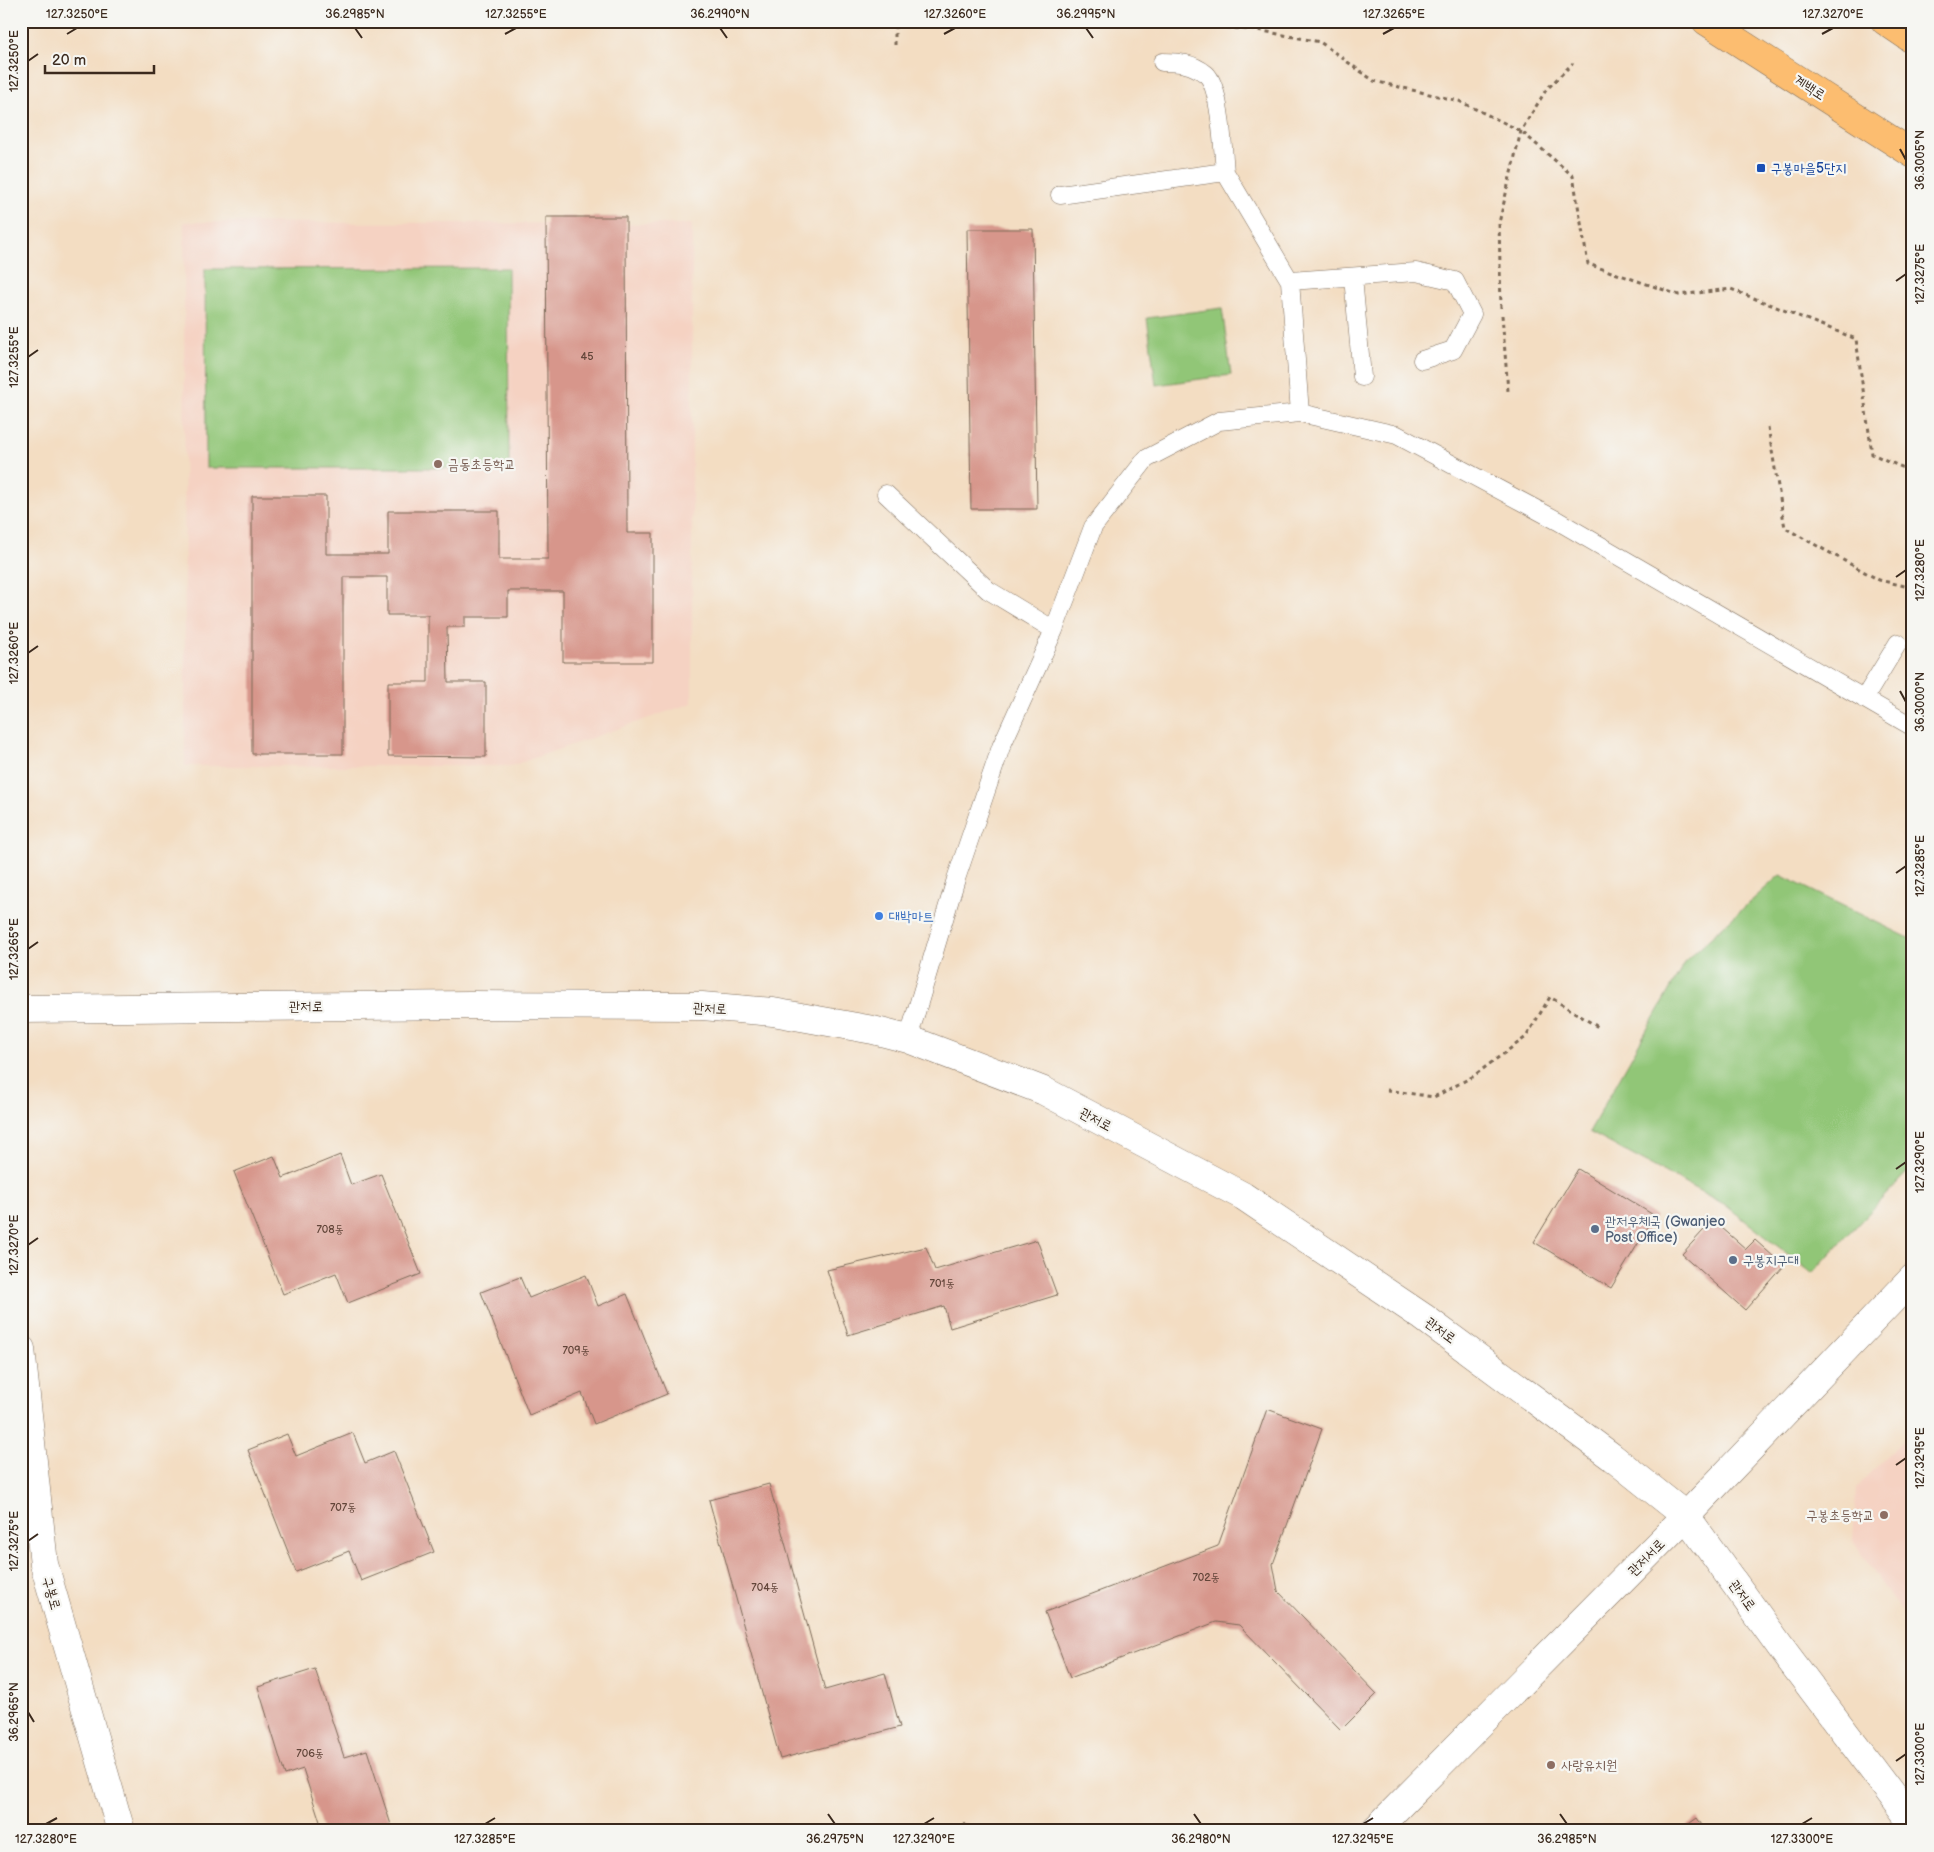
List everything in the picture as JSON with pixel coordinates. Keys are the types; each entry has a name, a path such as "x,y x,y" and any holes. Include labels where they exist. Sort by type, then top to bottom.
{"main road":[{"name":"계백로","path":"1706,21 1913,154"},
{"path":"1885,21 1913,40"}],"street":[{"name":"관저로","path":"21,1009 471,1005 702,1006 773,1012 908,1038 1044,1091 1244,1196 1423,1317 1612,1456 1686,1516 1785,1653 1913,1823"},
{"name":"관저서로","path":"1374,1831 1686,1516 1913,1278"},
{"name":"구봉로","path":"21,1349 44,1564 121,1831"}],"lane":[{"path":"1162,62 1184,62 1207,75 1218,102 1225,172 1290,281 1300,413"},
{"path":"1060,195 1225,172"},
{"path":"1290,281 1416,272 1455,281 1472,314 1453,350 1422,360"},
{"path":"1353,277 1362,377"},
{"path":"908,1038 956,879 1001,747 1054,630 1093,526 1146,459 1219,421 1300,413 1397,435 1558,521 1913,727"},
{"path":"886,494 988,590 1054,630"},
{"path":"1864,699 1898,643"}],"path":[{"path":"895,21 895,45"},
{"path":"1207,21 1208,26 1257,30 1320,42 1374,81 1459,101 1521,131 1573,176 1588,264 1679,295 1731,288 1856,338 1872,454 1913,472"},
{"path":"1508,391 1501,302 1499,224 1521,131 1546,90 1573,63"},
{"path":"1768,427 1785,528 1879,580 1913,588"},
{"path":"1387,1090 1434,1097 1472,1077 1526,1037 1550,997 1598,1027"}],"shaded area":[{"name":"금동초등학교","path":"184,222 692,224 692,703 511,766 185,766"},
{"name":"구봉초등학교","path":"1913,1431 1913,1631 1853,1541 1856,1488"}],"green space":[{"path":"508,268 509,468 206,468 205,269"},
{"path":"1222,308 1231,375 1156,385 1147,318"},
{"path":"1780,875 1913,940 1913,1166 1812,1273 1724,1204 1589,1132 1687,959"}],"building":[{"path":"546,217 626,217 627,533 653,533 653,662 563,662 563,591 508,591 508,617 465,617 465,627 447,627 448,682 486,682 486,757 388,756 388,682 428,682 428,615 387,615 387,577 343,577 343,754 252,754 252,496 326,496 326,554 388,554 388,511 499,511 499,559 548,559"},
{"path":"967,229 1033,229 1037,509 971,509"},
{"path":"340,1155 351,1185 381,1174 421,1274 348,1303 336,1273 283,1294 234,1172 274,1156 283,1178"},
{"name":"관저우체국 (Gwanjeo Post Office)","path":"1578,1169 1655,1216 1611,1288 1534,1242"},
{"name":"구봉지구대","path":"1713,1220 1746,1249 1755,1240 1784,1266 1745,1310 1682,1254"},
{"path":"1037,1240 1057,1295 950,1328 944,1306 848,1335 827,1270 926,1247 935,1270"},
{"path":"586,1275 598,1306 627,1294 667,1394 594,1424 582,1393 529,1415 481,1292 520,1277 529,1298"},
{"path":"1267,1409 1322,1429 1273,1564 1278,1591 1377,1694 1341,1730 1239,1625 1216,1622 1070,1678 1045,1612 1218,1546"},
{"path":"353,1433 365,1463 394,1451 434,1552 361,1581 349,1551 296,1572 248,1450 287,1434 296,1456"},
{"path":"769,1484 825,1690 885,1673 900,1727 780,1759 709,1500"},
{"path":"315,1669 344,1757 367,1750 393,1831 323,1831 303,1769 285,1775 258,1687"},
{"path":"1697,1818 1706,1831 1679,1831"},
{"path":"965,1823 973,1831 958,1831"}],"place":[{"name":"구봉마을5단지","path":"1761,168"},
{"name":"금동초등학교","path":"438,464"},
{"name":"대박마트","path":"879,916"},
{"name":"관저우체국 (Gwanjeo Post Office)","path":"1595,1229"},
{"name":"구봉지구대","path":"1733,1260"},
{"name":"구봉초등학교","path":"1884,1515"},
{"name":"사랑유치원","path":"1551,1765"}]}
